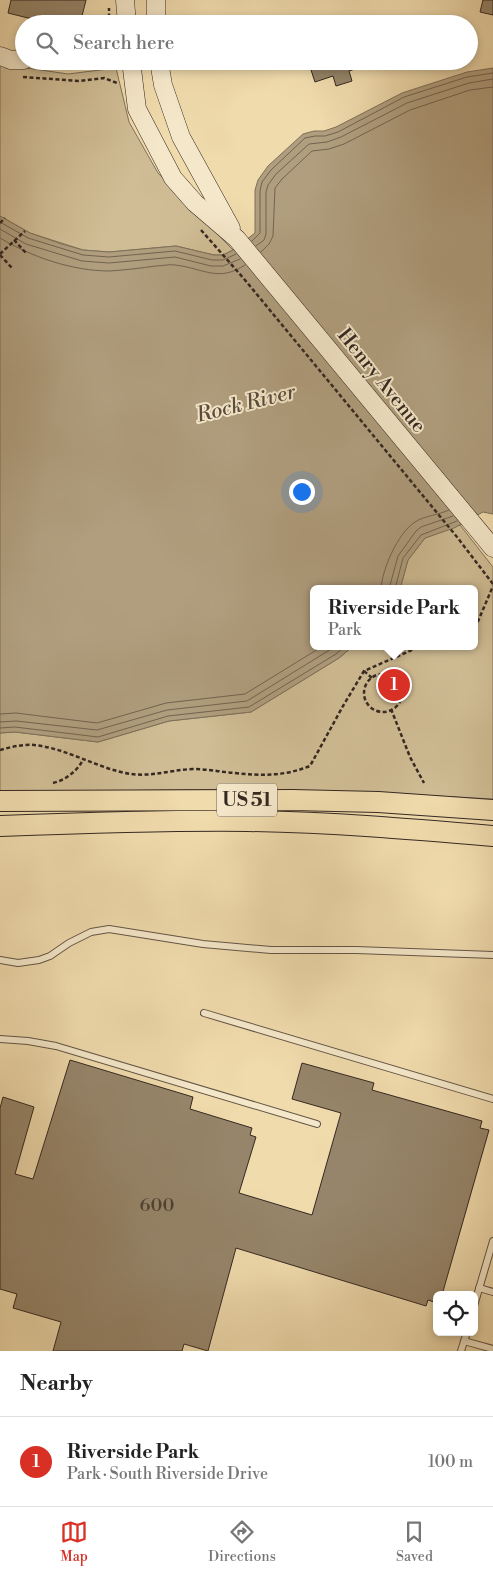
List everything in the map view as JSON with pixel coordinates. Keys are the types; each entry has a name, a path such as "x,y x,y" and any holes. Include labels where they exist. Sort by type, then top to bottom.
{"main road":[{"name":"US 51","path":"0,801 301,800 378,802 493,810"},
{"name":"US 51","path":"0,826 108,822 247,821 329,824 493,836"}],"street":[{"path":"125,0 126,15"},
{"path":"156,0 156,15"},
{"path":"0,56 15,63"},
{"path":"132,70 137,109 173,178 195,203 237,240"},
{"path":"160,70 162,85 181,137 237,240"},
{"name":"Henry Avenue","path":"237,240 493,548"}],"lane":[{"path":"0,960 18,963 39,960 50,956 86,934 101,929 243,948 493,955"},
{"path":"204,1013 493,1099"},
{"path":"0,1039 56,1046 317,1124"},
{"path":"478,1292 493,1241"},
{"path":"479,1288 493,1292"},
{"path":"462,1351 466,1336"},
{"path":"464,1341 493,1349"}],"path":[{"path":"109,0 109,15"},
{"path":"31,70 80,81 104,78 117,83"},
{"path":"0,223 4,218"},
{"path":"12,268 0,254 25,231"},
{"path":"14,240 26,253"},
{"path":"213,244 457,538 493,585 478,621"},
{"path":"0,750 15,746 33,745 50,748 123,773 143,775 194,769 265,776 282,775 310,766 364,671 412,650"},
{"path":"364,671 372,678"},
{"path":"384,674 390,675 399,683 402,695 396,706 386,711 374,709 366,700 365,688 372,678 384,674"},
{"path":"391,709 410,757 424,783"},
{"path":"48,784 68,777 83,760"}],"shaded area":[{"path":"0,64 15,66 15,70 41,70 68,74 116,70 129,122 158,173 233,250 223,255 214,255 176,246 109,252 83,250 30,233 0,216"},
{"path":"460,525 493,567 493,799 266,790 133,790 0,794 0,733 15,732 98,742 169,721 251,712 339,658 348,650 478,650 478,585 401,585 408,560 425,538"}],"water":[{"name":"Rock River","path":"493,68 493,514 483,512 454,528 425,538 408,560 401,585 310,585 310,650 348,650 339,658 251,712 169,721 98,742 15,732 0,733 0,216 30,233 83,250 109,252 176,246 214,255 223,255 233,250 255,233 255,190 258,180 268,166 303,134 336,127 402,93 467,72"}],"building":[{"path":"11,0 86,0 82,15 16,15 8,13"},
{"path":"483,0 493,0 493,15 480,12"},
{"path":"311,70 352,70 349,71 352,81 336,86 333,76 315,82"},
{"path":"70,1060 193,1097 190,1109 252,1128 250,1135 256,1137 239,1193 312,1215 341,1113 292,1099 302,1063 374,1083 372,1090 482,1121 480,1128 489,1130 443,1291 433,1291 433,1302 428,1300 426,1306 236,1248 208,1351 184,1344 182,1351 53,1351 61,1322 13,1308 17,1294 0,1289 0,1108 3,1097 34,1107 15,1174 33,1179"}],"place":[{"name":"Riverside Park","path":"394,685"}]}
